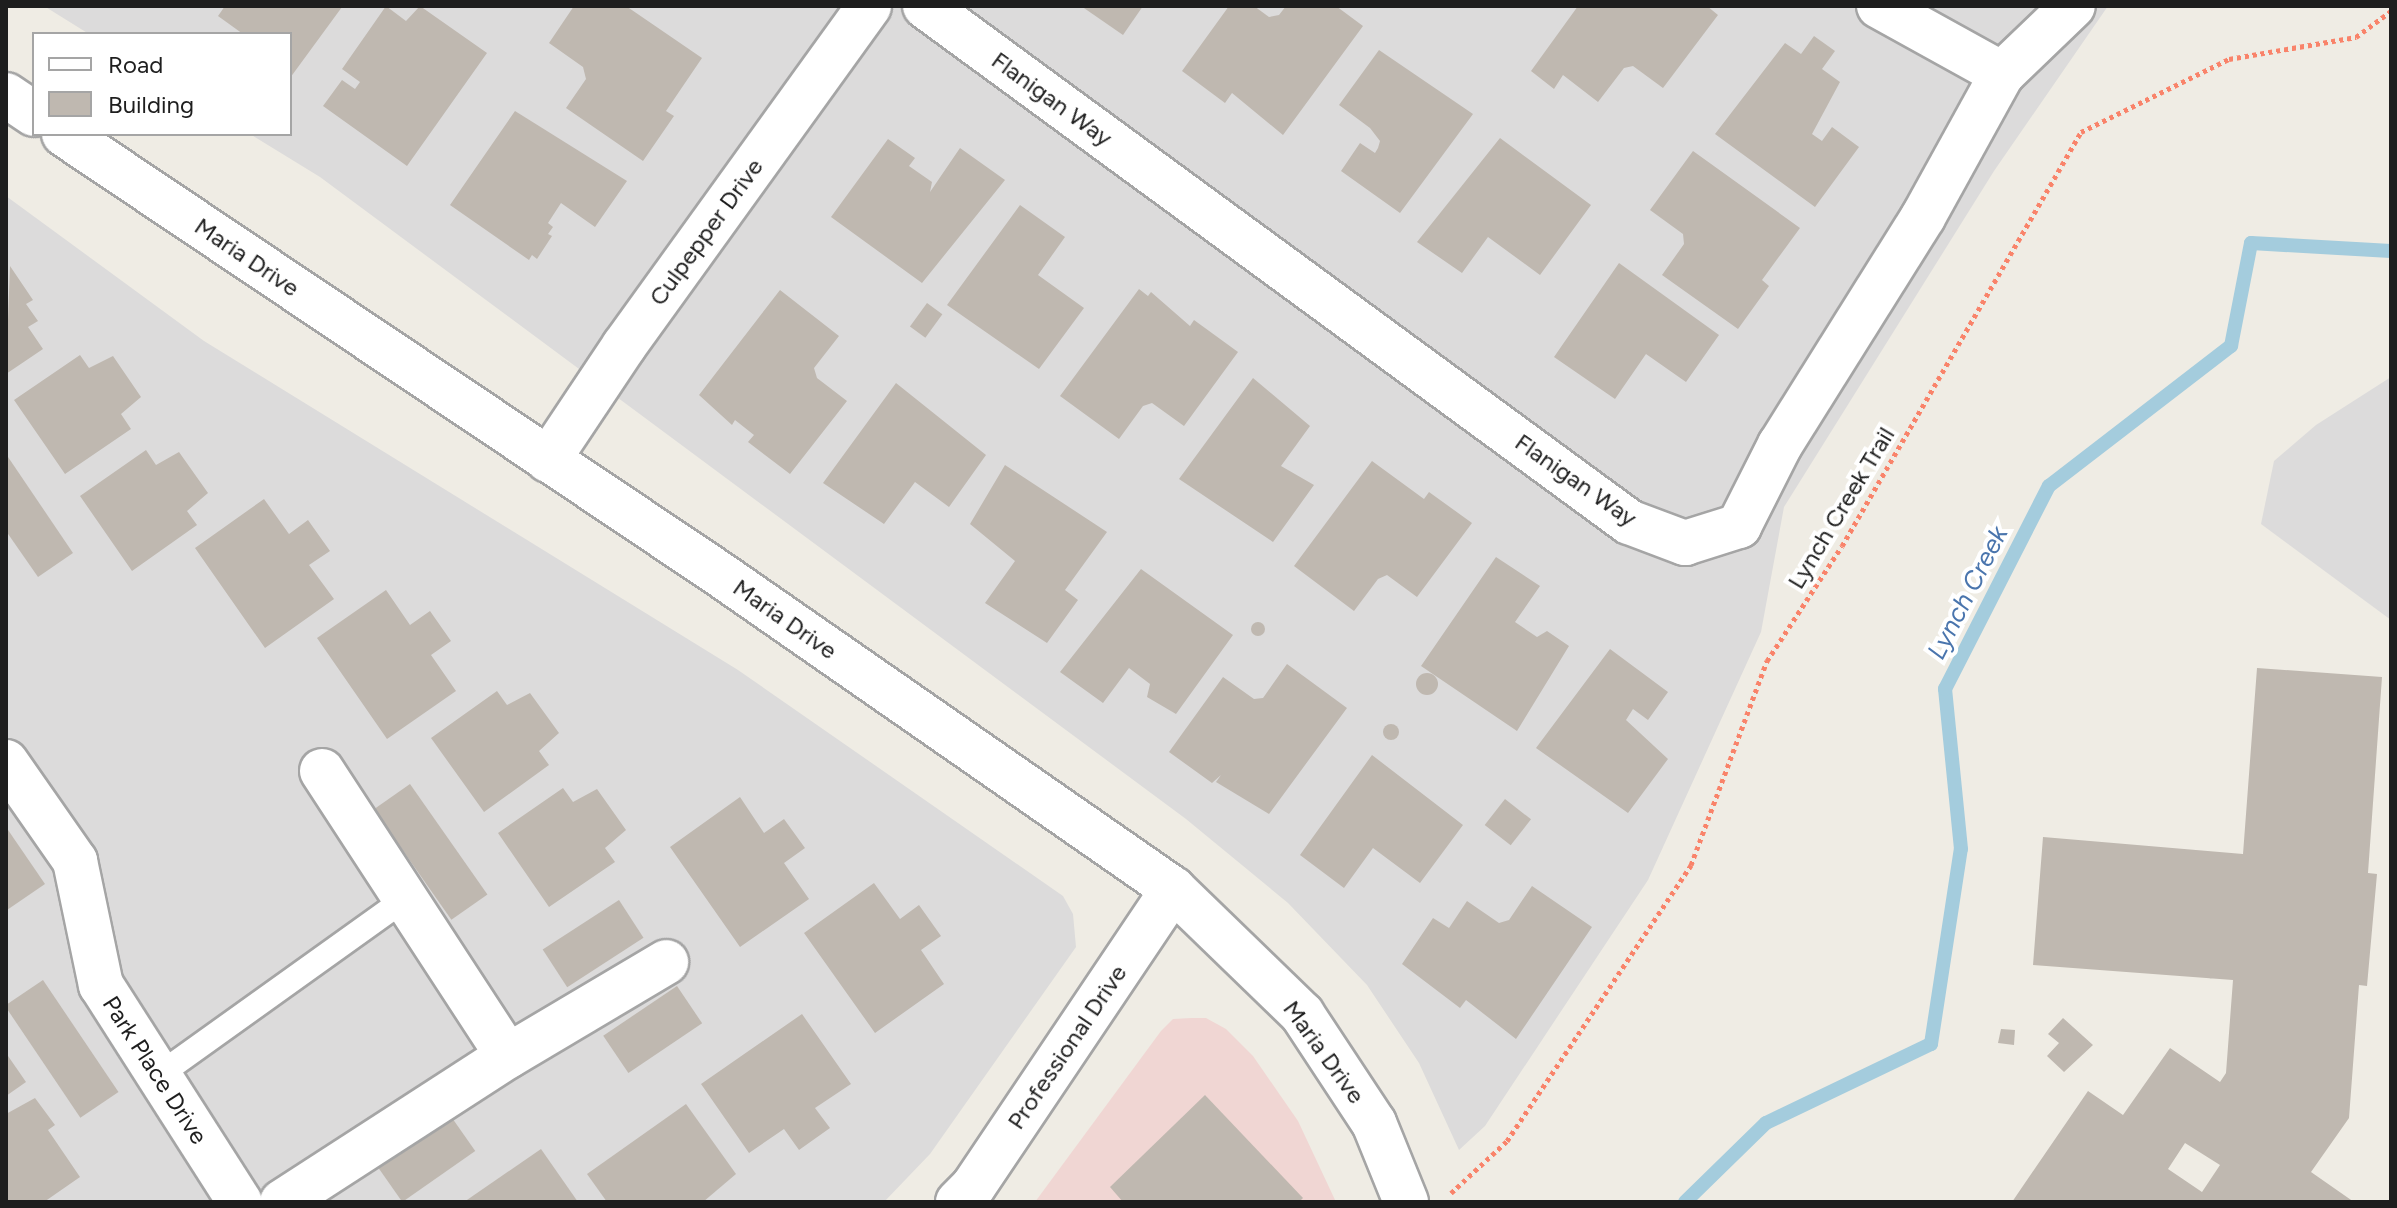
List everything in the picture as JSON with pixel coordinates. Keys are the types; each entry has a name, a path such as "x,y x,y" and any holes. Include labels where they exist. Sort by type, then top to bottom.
{"street":[{"name":"Culpepper Drive","path":"548,460 624,346 869,6"},
{"name":"Flanigan Way","path":"925,6 1629,522 1685,543 1739,526 1780,445 1923,217 2002,74 2073,6"},
{"path":"1879,6 2002,74"},
{"path":"6,95 32,113"},
{"name":"Maria Drive","path":"67,136 548,460 1173,889 1302,1014 1374,1123 1406,1202"},
{"name":"Park Place Drive","path":"6,762 75,861 101,985 240,1202"},
{"path":"322,771 508,1056"},
{"name":"Professional Drive","path":"958,1202 973,1187 1173,889"},
{"path":"282,1202 508,1056 666,962"}],"lane":[{"path":"159,1075 405,899"}],"path":[{"name":"Lynch Creek Trail","path":"1458,1185 1507,1141 1691,865 1767,661 1842,546 2081,132 2229,59 2356,37 2391,11"}],"shaded area":[{"path":"44,6 2108,6 1994,171 1784,507 1761,632 1648,880 1485,1126 1459,1150 1419,1063 1367,985 1288,903 1186,819 320,177 253,136 292,136 292,32 86,32"},
{"path":"6,196 204,341 738,670 1063,896 1073,914 1076,947 930,1154 884,1202 6,1202"},
{"path":"2391,377 2391,620 2261,524 2274,461 2316,425"},
{"path":"1206,1018 1226,1029 1253,1056 1298,1121 1336,1202 1035,1202 1161,1031 1173,1019"}],"building":[{"path":"225,6 342,7 292,75 292,32 240,32 218,16"},
{"path":"386,6 406,21 420,6 487,53 407,166 323,106 342,80 355,89 360,82 342,69"},
{"path":"574,6 626,6 702,58 666,111 674,116 643,161 566,108 586,79 583,67 549,43"},
{"path":"1081,6 1143,6 1123,35"},
{"path":"1229,6 1254,6 1269,17 1279,15 1286,6 1336,6 1363,26 1283,135 1232,93 1225,103 1182,71"},
{"path":"1578,6 1707,6 1718,15 1663,88 1633,66 1624,68 1598,102 1563,75 1554,89 1531,71"},
{"path":"1814,36 1835,51 1822,69 1840,82 1812,134 1822,141 1832,127 1859,147 1815,207 1715,134 1785,43 1801,54"},
{"path":"1379,50 1473,114 1400,213 1341,171 1360,143 1375,153 1378,148 1380,141 1370,128 1339,105"},
{"path":"515,111 627,181 595,227 561,203 548,223 553,227 548,234 552,236 537,259 532,255 529,260 450,205"},
{"path":"1500,138 1591,205 1540,275 1488,237 1462,273 1417,242"},
{"path":"888,139 915,158 909,166 932,182 930,192 960,148 1005,180 922,283 831,217"},
{"path":"1693,151 1800,228 1762,280 1769,286 1738,329 1662,275 1684,244 1683,234 1650,210"},
{"path":"1020,205 1065,237 1038,275 1084,308 1039,369 947,305"},
{"path":"1619,263 1719,335 1686,382 1646,354 1615,399 1554,357"},
{"path":"10,266 33,300 26,304 38,321 28,327 43,349 6,374"},
{"path":"1139,289 1148,296 1151,292 1190,326 1194,320 1238,352 1184,426 1152,403 1143,406 1119,439 1060,396"},
{"path":"780,290 839,336 814,368 817,378 847,401 790,474 748,442 754,435 735,420 732,425 699,395"},
{"path":"927,303 942,314 925,338 910,326"},
{"path":"80,355 89,368 113,356 141,397 121,414 131,429 65,474 14,400"},
{"path":"1253,378 1310,426 1281,466 1314,485 1273,542 1179,479"},
{"path":"896,383 986,455 949,507 915,482 884,524 823,483"},
{"path":"146,450 156,465 179,452 208,493 187,511 197,525 132,571 80,496"},
{"path":"6,454 73,553 38,577 6,531"},
{"path":"1372,461 1424,499 1429,492 1472,523 1417,597 1387,575 1378,579 1354,611 1294,566"},
{"path":"1005,465 1107,532 1065,590 1078,600 1047,643 985,603 1015,561 970,524"},
{"path":"264,499 289,534 308,520 330,551 309,565 334,599 265,648 195,548"},
{"path":"1496,557 1540,586 1515,622 1537,637 1547,631 1569,646 1517,731 1421,666"},
{"path":"1141,569 1233,635 1176,714 1147,697 1150,684 1129,668 1103,703 1060,672"},
{"path":"386,590 410,625 430,611 451,641 431,655 456,691 387,739 317,638"},
{"path":"1258,622 1265,629 1258,636 1251,629"},
{"path":"1610,649 1668,692 1648,720 1633,709 1626,720 1668,759 1628,813 1536,748"},
{"path":"1287,664 1347,708 1269,814 1216,782 1221,775 1212,783 1169,752 1223,677 1254,699 1263,698"},
{"path":"2257,668 2382,677 2368,873 2377,874 2367,986 2359,985 2349,1118 2311,1172 2354,1202 2012,1202 2088,1091 2123,1115 2170,1048 2220,1082 2226,1073 2233,980 2033,965 2043,837 2243,854","holes":["2185,1143 2220,1165 2202,1192 2168,1169"]},
{"path":"1427,673 1435,676 1438,684 1435,692 1427,695 1419,692 1416,684 1419,676"},
{"path":"497,691 507,705 530,693 559,733 539,751 549,765 484,812 431,738"},
{"path":"1391,724 1397,726 1397,738 1391,740 1385,738 1383,732 1385,726"},
{"path":"1372,755 1463,825 1420,883 1373,848 1344,888 1300,855"},
{"path":"410,784 487,895 451,920 374,809"},
{"path":"563,788 573,802 597,789 626,830 605,848 615,862 549,907 498,833"},
{"path":"740,797 764,833 784,819 805,848 784,863 809,899 740,947 670,847"},
{"path":"1505,799 1531,819 1511,845 1485,825"},
{"path":"6,827 45,884 7,910 6,907"},
{"path":"874,883 900,919 919,905 941,936 921,950 944,984 875,1033 804,933"},
{"path":"1532,886 1592,927 1516,1039 1466,1000 1460,1008 1402,964 1433,918 1449,928 1467,901 1499,923 1509,920"},
{"path":"619,900 644,938 567,987 543,950"},
{"path":"43,980 118,1092 80,1118 6,1007"},
{"path":"677,986 702,1023 628,1073 603,1036"},
{"path":"802,1014 851,1084 815,1108 830,1128 799,1150 784,1129 749,1153 701,1084"},
{"path":"2063,1018 2093,1045 2064,1072 2047,1056 2059,1043 2048,1034"},
{"path":"2001,1029 2015,1030 2014,1045 1998,1043"},
{"path":"6,1053 26,1082 6,1096"},
{"path":"1205,1095 1303,1198 1299,1202 1123,1202 1110,1187"},
{"path":"35,1098 55,1125 48,1130 80,1177 44,1202 6,1202 6,1114"},
{"path":"686,1104 736,1174 703,1202 607,1202 587,1174"},
{"path":"450,1115 475,1151 402,1202 377,1166"},
{"path":"541,1149 578,1202 464,1202"}],"waterway":[{"name":"Lynch Creek","path":"1685,1202 1766,1123 1931,1044 1961,849 1945,689 2049,486 2231,346 2251,243 2391,251"}]}
